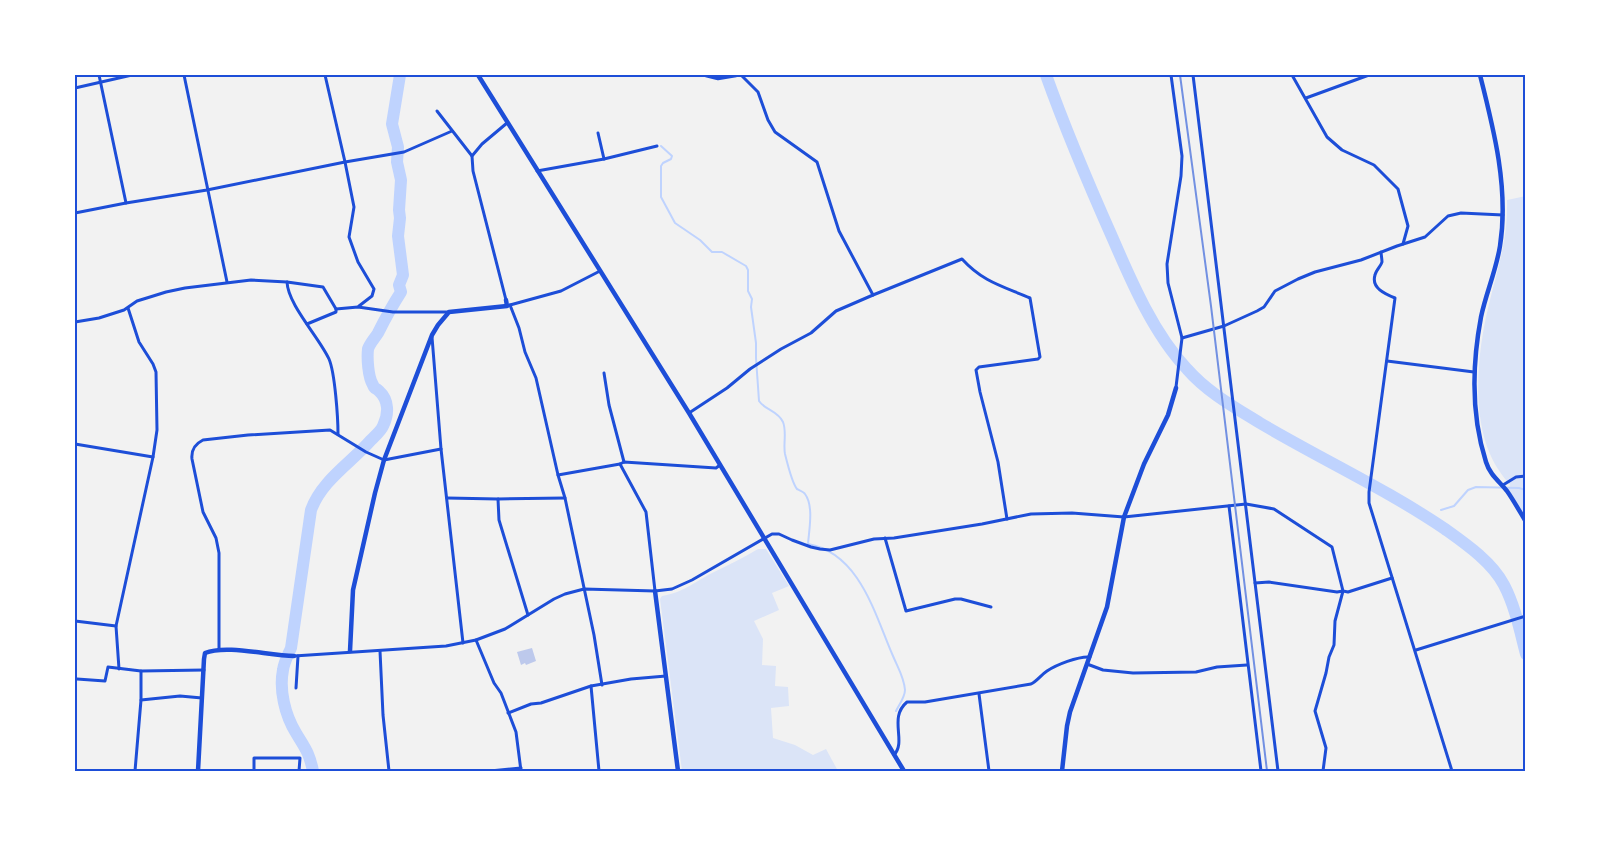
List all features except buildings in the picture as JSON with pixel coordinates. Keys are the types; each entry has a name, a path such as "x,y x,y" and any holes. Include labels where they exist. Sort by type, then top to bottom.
{"street":[{"path":"99,75 126,203"},
{"path":"75,88 132,75"},
{"path":"184,75 227,282"},
{"path":"325,75 354,207 349,237 358,262 374,289 372,296 358,307"},
{"path":"478,75 689,413 904,771"},
{"path":"706,75 718,78 739,75 758,92 768,120 776,132 817,162 839,231 873,295"},
{"path":"1062,771 1068,721 1111,592 1124,517 1144,464 1168,416 1176,388 1182,338 1167,274 1182,156 1171,75"},
{"path":"1194,75 1278,771"},
{"path":"1292,75 1327,137 1342,150 1374,165 1398,189 1408,226 1403,244"},
{"path":"1306,98 1369,75"},
{"path":"1480,75 1496,142 1503,215 1500,247 1481,318 1474,372 1475,406 1480,441 1490,472 1508,492 1526,522"},
{"path":"437,111 472,156 473,171 508,304 536,378 565,498 594,635 602,685"},
{"path":"472,156 482,144 507,123"},
{"path":"75,213 404,152 452,130"},
{"path":"598,133 604,159"},
{"path":"537,171 604,159 657,146"},
{"path":"1182,338 1224,326 1264,307 1275,291 1314,272 1361,260 1425,237 1448,216 1461,213 1503,215"},
{"path":"1381,252 1382,261 1374,280 1376,287 1395,298 1369,503 1452,771"},
{"path":"689,413 727,388 750,369 811,333 836,311 962,260 986,280 1030,298 1040,357 979,367 976,370 998,462 1007,519"},
{"path":"336,309 358,307 393,312 449,312 508,304 561,291 600,271"},
{"path":"75,322 99,318 128,308 137,301 166,292 251,280 323,287 336,309"},
{"path":"287,282 288,289 330,362 338,434"},
{"path":"119,669 116,626 157,430 156,372 139,342 128,308"},
{"path":"307,324 336,312 336,309"},
{"path":"350,651 353,590 384,460 432,335 449,312"},
{"path":"432,335 441,449 463,643"},
{"path":"1387,361 1474,372"},
{"path":"604,373 609,405 624,462"},
{"path":"219,651 219,553 216,538 203,512 192,459 192,453 198,443 203,440 249,435 330,430 384,460 441,449"},
{"path":"75,444 153,457"},
{"path":"558,475 624,462 716,468 720,465"},
{"path":"620,464 646,512 678,771"},
{"path":"1502,486 1510,480 1526,476"},
{"path":"447,498 565,498"},
{"path":"498,499 500,520 528,615"},
{"path":"198,771 204,670 206,653 212,651 296,656 463,643 505,629 554,599 584,589 655,591 672,589 772,534 779,534 820,549 830,550 874,539 1031,514 1072,513 1124,517 1246,504 1275,509 1332,547 1343,591 1335,621 1334,645 1316,711 1326,748 1323,771"},
{"path":"1228,506 1261,771"},
{"path":"885,538 906,612 955,599 991,607"},
{"path":"1255,583 1269,582 1348,592 1392,578"},
{"path":"1416,650 1524,617"},
{"path":"75,621 116,626"},
{"path":"476,640 516,732 521,770 490,771"},
{"path":"380,651 389,771"},
{"path":"296,656 296,688"},
{"path":"894,755 899,748 897,720 903,705 907,702 925,702 1031,684 1048,670 1082,656 1090,657"},
{"path":"1087,664 1103,670 1133,673 1196,672 1217,667 1247,665"},
{"path":"77,679 105,681 108,667 141,671 204,670"},
{"path":"135,771 141,671"},
{"path":"508,713 591,686 666,676"},
{"path":"591,686 599,771"},
{"path":"979,694 989,771"},
{"path":"141,700 180,696 202,698"},
{"path":"254,771 254,758 300,758 299,771"}],"shaded area":[{"path":"1526,196 1526,518 1509,490 1510,485 1492,458 1484,437 1478,399 1478,379 1485,322 1504,240 1507,200"},
{"path":"758,549 766,549 789,586 772,593 779,610 754,621 763,639 762,665 776,666 775,686 788,687 789,706 771,708 773,738 795,745 813,755 826,749 838,771 682,771 660,599 662,596 688,587"}],"waterway":[{"path":"313,771 308,755 286,710 282,694 282,678 284,664 291,648 311,510 322,490 379,432 386,417 385,399 374,387 370,377 368,349 401,292 399,285 403,275 398,236 401,180 397,162 398,147 392,124 400,75"},
{"path":"1046,75 1078,158 1128,273 1154,324 1175,355 1203,385 1231,405 1400,501 1445,529 1478,554 1493,569 1508,593 1526,654"},
{"path":"661,146 672,156 661,166 661,197 675,223 700,240 712,252 722,252 746,266 748,270 748,291 752,299 756,343 759,401 778,415 783,422 785,454 790,472 795,486 808,499 810,518 808,544 826,550 841,560 853,573 872,605 903,681 905,693 896,711"},
{"path":"1441,510 1454,506 1468,490 1476,487 1526,490"}],"railway":[{"path":"1180,75 1211,306 1267,771"}]}
